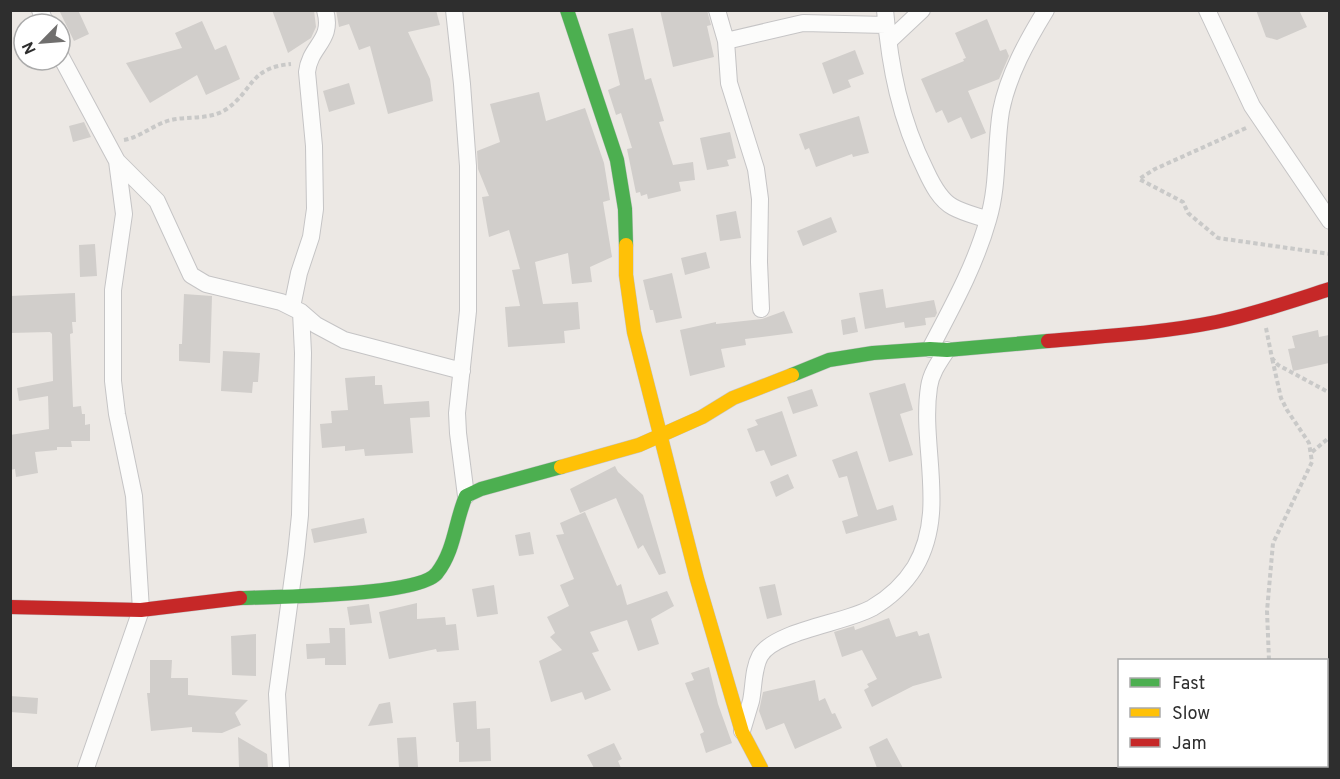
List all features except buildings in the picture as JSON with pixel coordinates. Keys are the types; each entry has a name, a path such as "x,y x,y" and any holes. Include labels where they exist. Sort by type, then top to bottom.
{"street":[{"path":"281,768 277,694 300,514 303,353 296,309 299,273 311,237 315,209 314,146 307,72 308,62 327,33 325,10"},
{"path":"10,607 141,610 241,598 289,598 410,586 436,575 452,549 466,496 457,413 468,311 468,166 454,10"},
{"path":"567,10 617,160 626,209 626,275 632,321 697,579 742,732 761,768"},
{"path":"717,10 726,41 729,83 756,170 760,199 761,309"},
{"path":"726,41 803,23 887,26 922,10"},
{"path":"742,732 751,700 757,664 766,649 780,640 872,608 895,591 922,554 931,510 932,470 928,387 938,350 988,220 995,192 1002,109 1012,76 1030,35 1046,10"},
{"path":"1207,10 1252,106 1329,221"},
{"path":"887,26 893,75 905,126 933,186 953,207 988,220"},
{"path":"69,72 117,161 157,201 191,275 206,284 281,302 344,340 462,371"},
{"path":"86,768 141,610 134,496 117,414 113,381 113,290 124,214 117,161"},
{"path":"466,496 480,489 639,445 702,417 733,398 829,360 873,353 938,350 1143,332 1215,322 1329,289"}],"path":[{"path":"105,138 127,139 169,120 215,114 225,110 254,78 264,72 282,65 308,62"},
{"path":"1255,123 1155,169 1139,179 1183,202 1188,213 1218,238 1329,254"},
{"path":"1262,310 1281,398 1309,443 1312,452 1312,462 1273,543 1267,611 1269,659"},
{"path":"1272,358 1286,370 1329,393"},
{"path":"1312,452 1329,437"}],"traffic: fast":[{"path":"567,10 617,160 625,209 626,245"},
{"path":"792,375 829,360 873,353 947,350 1048,341"},
{"path":"240,598 344,594 376,591 425,581 437,573 448,555 466,496 481,489 561,467"}],"traffic: slow":[{"path":"626,245 626,275 634,332 697,579 742,732 761,768"},
{"path":"561,467 639,445 702,417 733,398 792,375"}],"traffic: jam":[{"path":"1048,341 1195,326 1259,311 1330,289"},
{"path":"10,607 141,610 240,598"}]}
